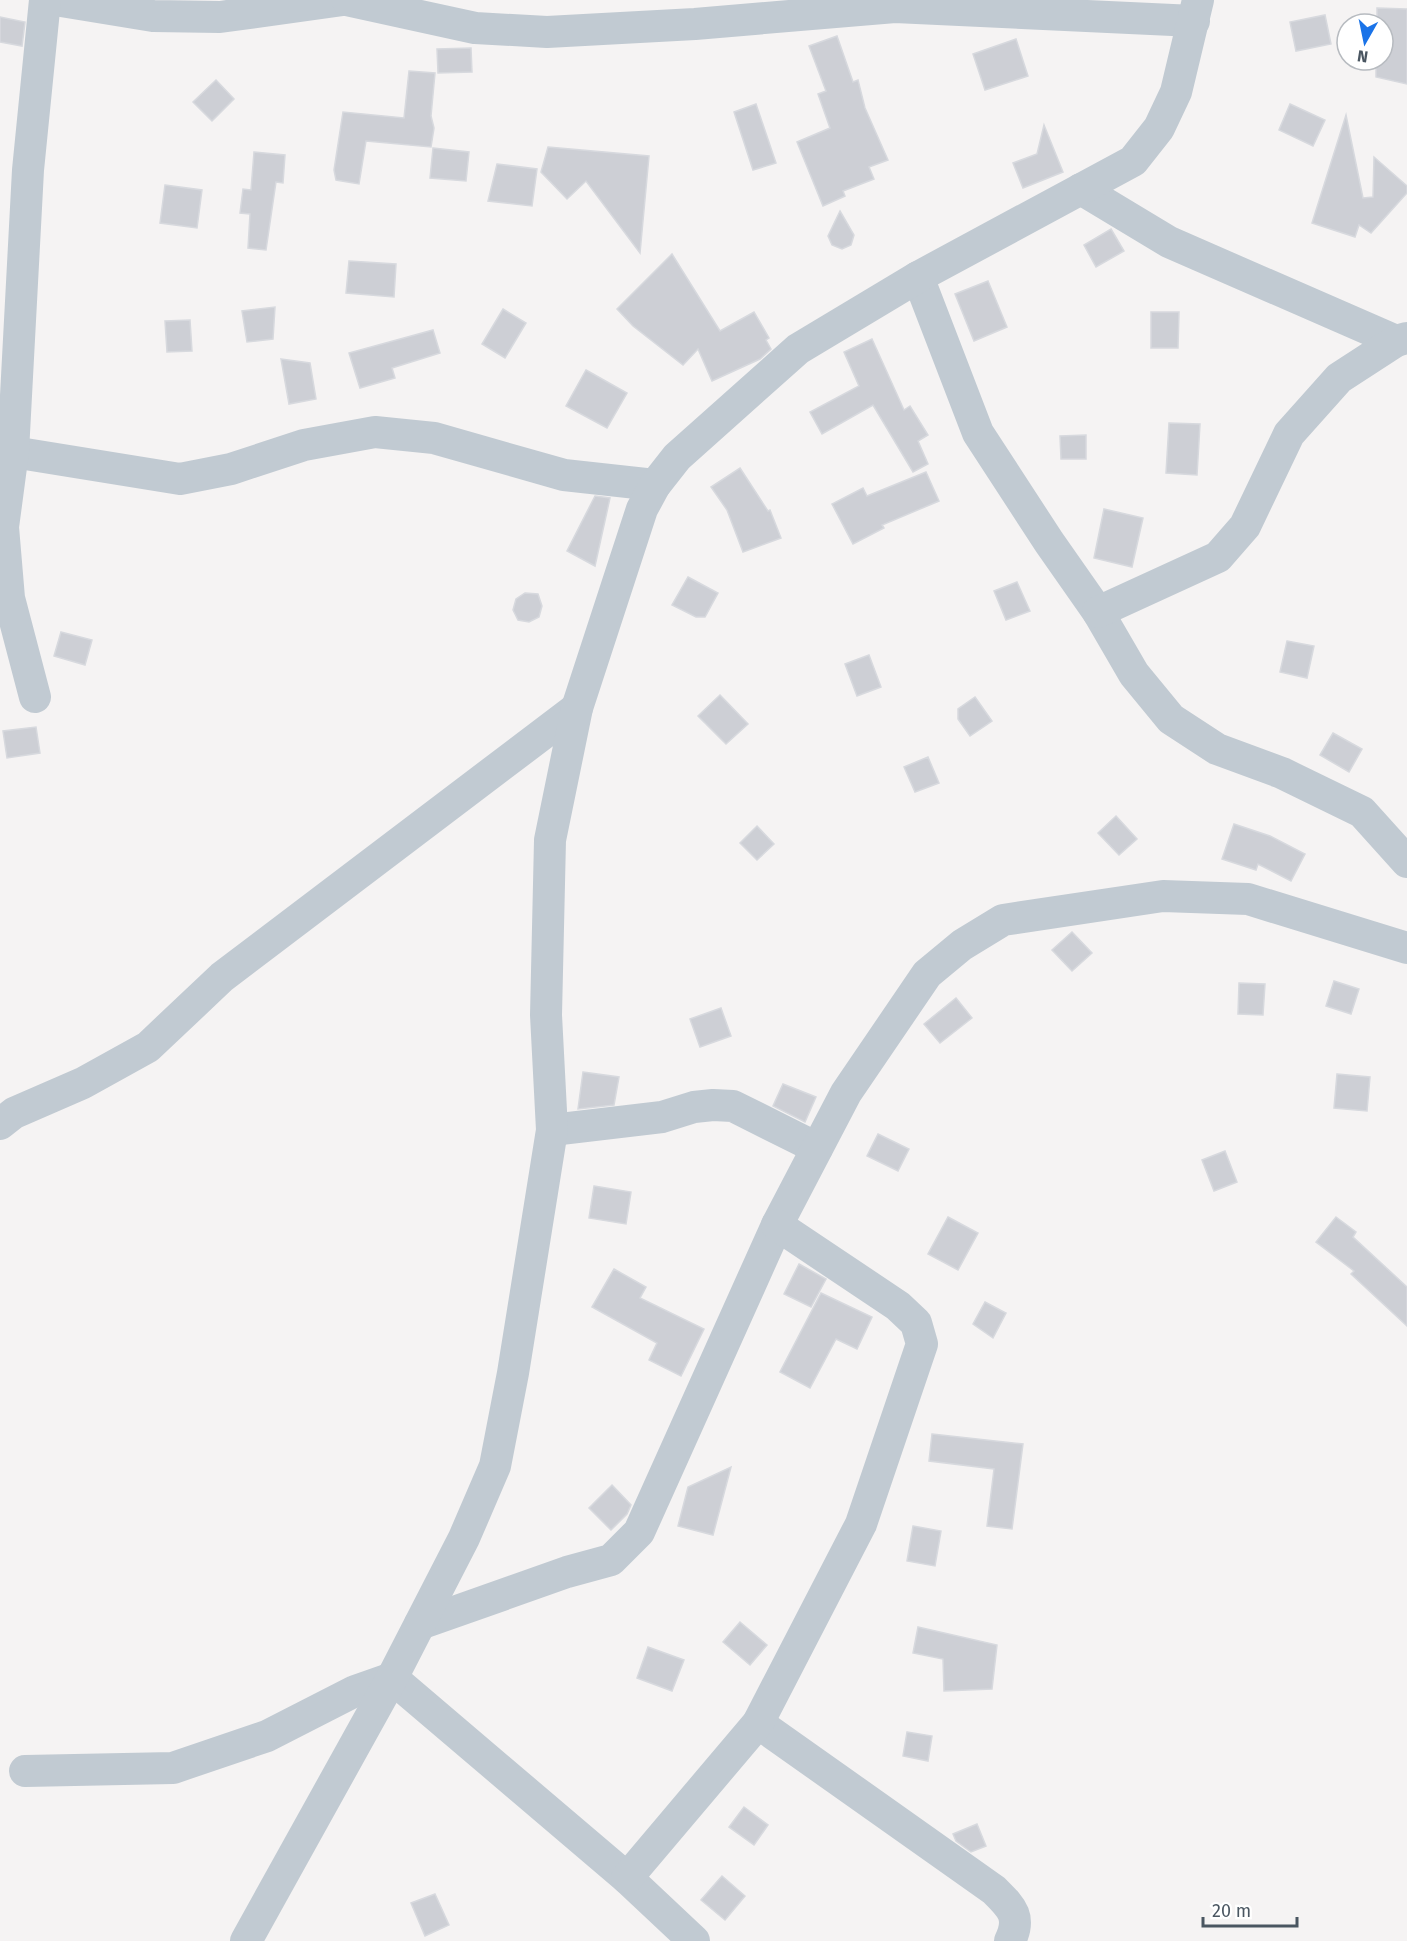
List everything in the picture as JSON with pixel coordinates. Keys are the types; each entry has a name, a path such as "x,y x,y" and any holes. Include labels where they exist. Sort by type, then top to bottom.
{"street":[{"path":"35,697 9,598 3,527 13,452 8,379 45,0"},
{"path":"55,0 153,16 220,17 345,0 475,28 547,32 695,24 896,7 1196,11 1176,92 1159,128 1132,161 918,277 798,349 677,457 655,485 642,509 577,708 550,840 546,1016 552,1130 495,1466 464,1538 392,1678 249,1939"},
{"path":"1080,189 1169,242 1401,340"},
{"path":"918,277 978,432 1049,542 1098,612 1134,674 1172,719 1217,749 1282,773 1362,812 1407,862"},
{"path":"1098,612 1218,557 1245,526 1289,434 1339,378 1401,340"},
{"path":"13,452 180,479 231,469 304,445 375,432 434,438 564,476 655,485"},
{"path":"0,1124 14,1113 83,1083 148,1047 222,977 577,708"},
{"path":"420,1624 611,1560 639,1532 777,1224 846,1093 927,974 962,945 1003,920 1163,896 1248,899 1407,948"},
{"path":"552,1130 663,1117 694,1107 733,1106 817,1148"},
{"path":"627,1878 758,1723 861,1524 922,1344 916,1323 898,1306 777,1224"},
{"path":"25,1771 173,1768 267,1736 355,1691 392,1678"},
{"path":"392,1678 627,1878 694,1941"},
{"path":"758,1723 994,1890 1013,1908 1016,1929 1010,1941"}],"building":[{"path":"1377,8 1407,9 1407,84 1376,77 1376,72 1395,72 1395,12 1377,12"},
{"path":"1325,15 1331,44 1296,51 1290,22"},
{"path":"0,17 25,22 22,46 0,42"},
{"path":"837,36 853,82 858,80 865,108 888,160 869,167 874,179 843,191 845,196 823,206 797,142 830,128 818,94 826,91 809,46"},
{"path":"1016,39 1028,76 985,90 973,54"},
{"path":"471,48 472,72 438,73 437,49"},
{"path":"409,71 435,73 431,116 434,128 431,147 366,141 359,184 336,180 334,170 343,112 404,118"},
{"path":"216,80 234,99 212,121 193,102"},
{"path":"756,104 776,163 753,170 734,112"},
{"path":"1290,104 1325,120 1313,146 1279,130"},
{"path":"1346,115 1363,198 1373,197 1374,157 1407,186 1407,193 1371,233 1359,225 1355,237 1312,223"},
{"path":"1044,125 1063,172 1023,188 1013,163 1037,154"},
{"path":"548,147 649,156 640,253 586,181 567,199 541,172"},
{"path":"433,148 469,152 466,181 430,178"},
{"path":"254,152 285,155 283,183 276,182 266,250 248,248 250,214 240,213 243,189 251,190"},
{"path":"497,164 537,169 532,206 488,201"},
{"path":"165,185 202,190 197,228 160,223"},
{"path":"840,211 854,235 851,245 842,249 832,245 828,236"},
{"path":"1111,229 1124,251 1096,267 1084,245"},
{"path":"672,254 720,331 754,312 769,338 766,340 771,349 760,359 712,381 698,349 683,365 633,326 617,309"},
{"path":"349,261 396,264 394,297 346,293"},
{"path":"988,281 1007,327 974,341 955,294"},
{"path":"275,307 273,339 247,342 242,311"},
{"path":"503,309 526,323 505,358 482,344"},
{"path":"1151,312 1179,312 1178,348 1151,348"},
{"path":"190,320 192,351 167,352 165,321"},
{"path":"433,330 440,353 392,368 395,378 360,388 349,353"},
{"path":"872,339 904,410 910,406 928,435 918,441 928,464 913,472 873,405 822,434 810,412 859,386 844,352"},
{"path":"281,359 310,363 316,399 289,404"},
{"path":"586,370 627,393 607,428 566,406"},
{"path":"1169,423 1200,424 1197,475 1166,473"},
{"path":"1086,435 1086,459 1061,459 1060,436"},
{"path":"740,468 768,511 770,510 781,538 743,552 727,510 711,487"},
{"path":"926,472 939,501 882,525 884,528 853,544 832,504 863,488 867,496"},
{"path":"595,496 610,498 595,566 567,551"},
{"path":"1104,509 1143,518 1132,567 1094,558"},
{"path":"688,577 718,593 705,617 696,617 672,605"},
{"path":"1017,582 1030,611 1006,620 994,591"},
{"path":"525,593 538,594 542,606 539,617 529,622 518,620 513,610 516,599"},
{"path":"61,632 92,640 85,665 54,656"},
{"path":"1287,641 1314,646 1307,678 1280,672"},
{"path":"869,655 881,687 857,696 845,664"},
{"path":"720,695 748,724 726,744 698,716"},
{"path":"975,697 992,721 970,736 958,719 958,709"},
{"path":"36,727 40,753 7,758 3,731"},
{"path":"1333,733 1362,749 1349,772 1320,755"},
{"path":"928,757 939,783 915,792 904,767"},
{"path":"1116,816 1137,839 1119,855 1098,833"},
{"path":"1234,824 1270,836 1305,854 1291,881 1258,864 1256,870 1222,859"},
{"path":"757,826 774,844 757,860 740,843"},
{"path":"1072,932 1092,953 1072,971 1052,950"},
{"path":"1334,981 1359,989 1351,1014 1326,1006"},
{"path":"1239,983 1265,984 1263,1015 1238,1014"},
{"path":"956,998 972,1018 940,1043 924,1024"},
{"path":"721,1008 731,1036 700,1047 690,1019"},
{"path":"583,1072 619,1077 614,1105 578,1109"},
{"path":"1337,1074 1370,1077 1367,1111 1334,1108"},
{"path":"783,1084 816,1097 805,1122 773,1106"},
{"path":"878,1134 909,1149 898,1171 867,1156"},
{"path":"1225,1151 1237,1182 1214,1191 1202,1160"},
{"path":"594,1186 631,1192 626,1224 589,1218"},
{"path":"948,1217 978,1233 958,1270 928,1254"},
{"path":"1336,1217 1356,1232 1353,1237 1407,1287 1407,1326 1351,1274 1354,1271 1316,1242"},
{"path":"799,1264 826,1279 811,1307 784,1294"},
{"path":"614,1269 646,1287 640,1298 704,1329 681,1376 649,1360 657,1343 592,1307"},
{"path":"821,1293 872,1317 857,1349 836,1339 810,1388 780,1372"},
{"path":"985,1302 1006,1313 993,1338 973,1324"},
{"path":"932,1434 1023,1444 1012,1529 987,1526 994,1469 929,1461"},
{"path":"731,1467 713,1535 678,1526 688,1487"},
{"path":"612,1485 631,1505 627,1514 611,1530 589,1508"},
{"path":"913,1526 941,1531 935,1566 907,1561"},
{"path":"740,1622 767,1645 750,1665 723,1642"},
{"path":"918,1627 997,1645 992,1689 944,1691 943,1659 913,1653"},
{"path":"648,1647 684,1660 672,1691 637,1678"},
{"path":"907,1732 932,1736 928,1761 903,1756"},
{"path":"744,1807 768,1825 754,1845 729,1827"},
{"path":"977,1824 986,1846 971,1852 956,1841 953,1834"},
{"path":"722,1876 745,1896 725,1920 701,1900"},
{"path":"435,1894 449,1925 425,1936 411,1903"}]}
